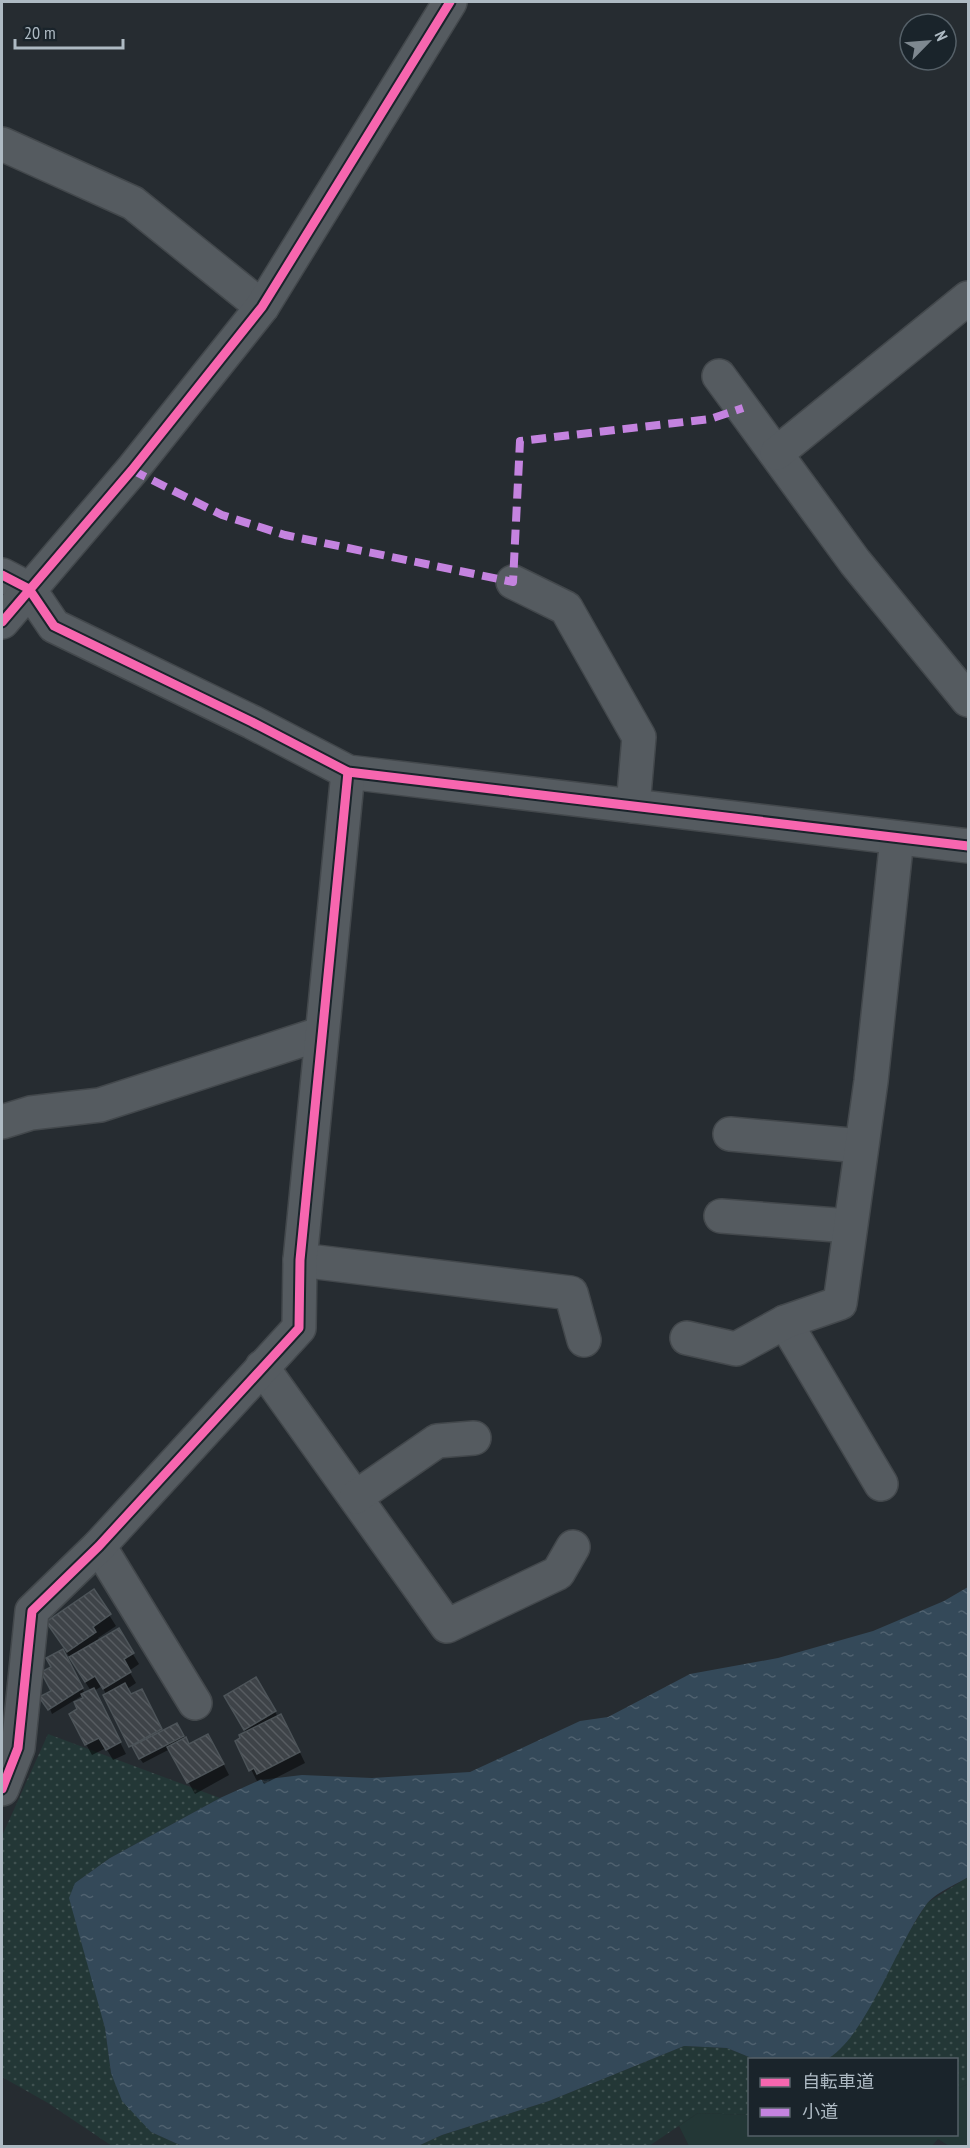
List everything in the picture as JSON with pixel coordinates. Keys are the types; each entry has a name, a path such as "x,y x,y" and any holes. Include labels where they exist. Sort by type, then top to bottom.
{"street":[{"path":"2,622 15,582 132,470 262,307 450,2"},
{"path":"2,144 133,203 262,307"},
{"path":"777,453 969,298"},
{"path":"719,376 855,562 969,700"},
{"path":"15,582 54,626 252,722 348,772 969,846"},
{"path":"513,582 567,608 639,737 633,806"},
{"path":"2,1789 18,1748 32,1611 99,1546 299,1328 300,1260 320,1034 348,772"},
{"path":"687,1338 736,1349 785,1322 840,1303 897,838"},
{"path":"2,1122 31,1113 100,1105 320,1034"},
{"path":"730,1134 861,1146"},
{"path":"721,1216 849,1226"},
{"path":"300,1260 570,1293 584,1340"},
{"path":"785,1322 881,1484"},
{"path":"262,1367 447,1626 558,1573 573,1547"},
{"path":"356,1497 437,1441 474,1438"},
{"path":"99,1546 195,1703"}],"green space":[{"path":"48,1734 220,1798 110,1858 75,1883 105,2028 111,2073 151,2132 182,2146 112,2146 48,2103 2,2077 2,1836"},
{"path":"968,1877 968,2084 958,2089 958,2058 828,2058 832,2056 927,1903"},
{"path":"684,2046 727,2048 752,2058 748,2058 748,2115 698,2113 649,2146 418,2146 442,2135 549,2101"},
{"path":"968,2084 968,2146 949,2146 938,2139 932,2146 689,2146 679,2126 698,2113 748,2115 748,2136 958,2136 958,2089"}],"water":[{"path":"968,1587 968,1877 940,1893 926,1905 867,2013 854,2033 840,2049 828,2058 752,2058 727,2048 684,2046 549,2101 442,2135 418,2146 182,2146 151,2132 122,2101 111,2073 105,2028 69,1898 75,1883 110,1858 220,1798 260,1780 302,1775 372,1778 470,1772 580,1721 608,1717 690,1674 778,1658 873,1631 944,1601"}],"building":[{"path":"94,1589 111,1614 93,1627 96,1632 67,1652 46,1622"},
{"path":"119,1628 134,1653 124,1659 131,1672 103,1689 95,1676 85,1682 69,1657"},
{"path":"63,1649 83,1688 48,1710 39,1697 51,1691 41,1672 51,1667 46,1658"},
{"path":"256,1677 276,1711 244,1730 224,1696"},
{"path":"125,1683 131,1694 142,1689 162,1729 129,1747 103,1695"},
{"path":"94,1688 121,1742 106,1750 99,1738 85,1745 69,1714 77,1709 74,1702 83,1698 81,1694"},
{"path":"281,1714 300,1752 257,1774 254,1768 249,1771 235,1741 240,1738 239,1735"},
{"path":"177,1723 184,1736 139,1759 132,1746"},
{"path":"208,1734 224,1764 187,1783 167,1747 186,1737 189,1744"}],"marked path":[{"path":"132,470 222,515 285,535 513,582 520,441 710,419 743,408"}],"cycle path":[{"path":"2,622 132,470 262,307 450,2"},
{"path":"2,575 29,589 54,626 252,722 348,772 968,846"},
{"path":"2,1789 18,1748 32,1611 99,1546 299,1328 300,1260 348,772"}]}
